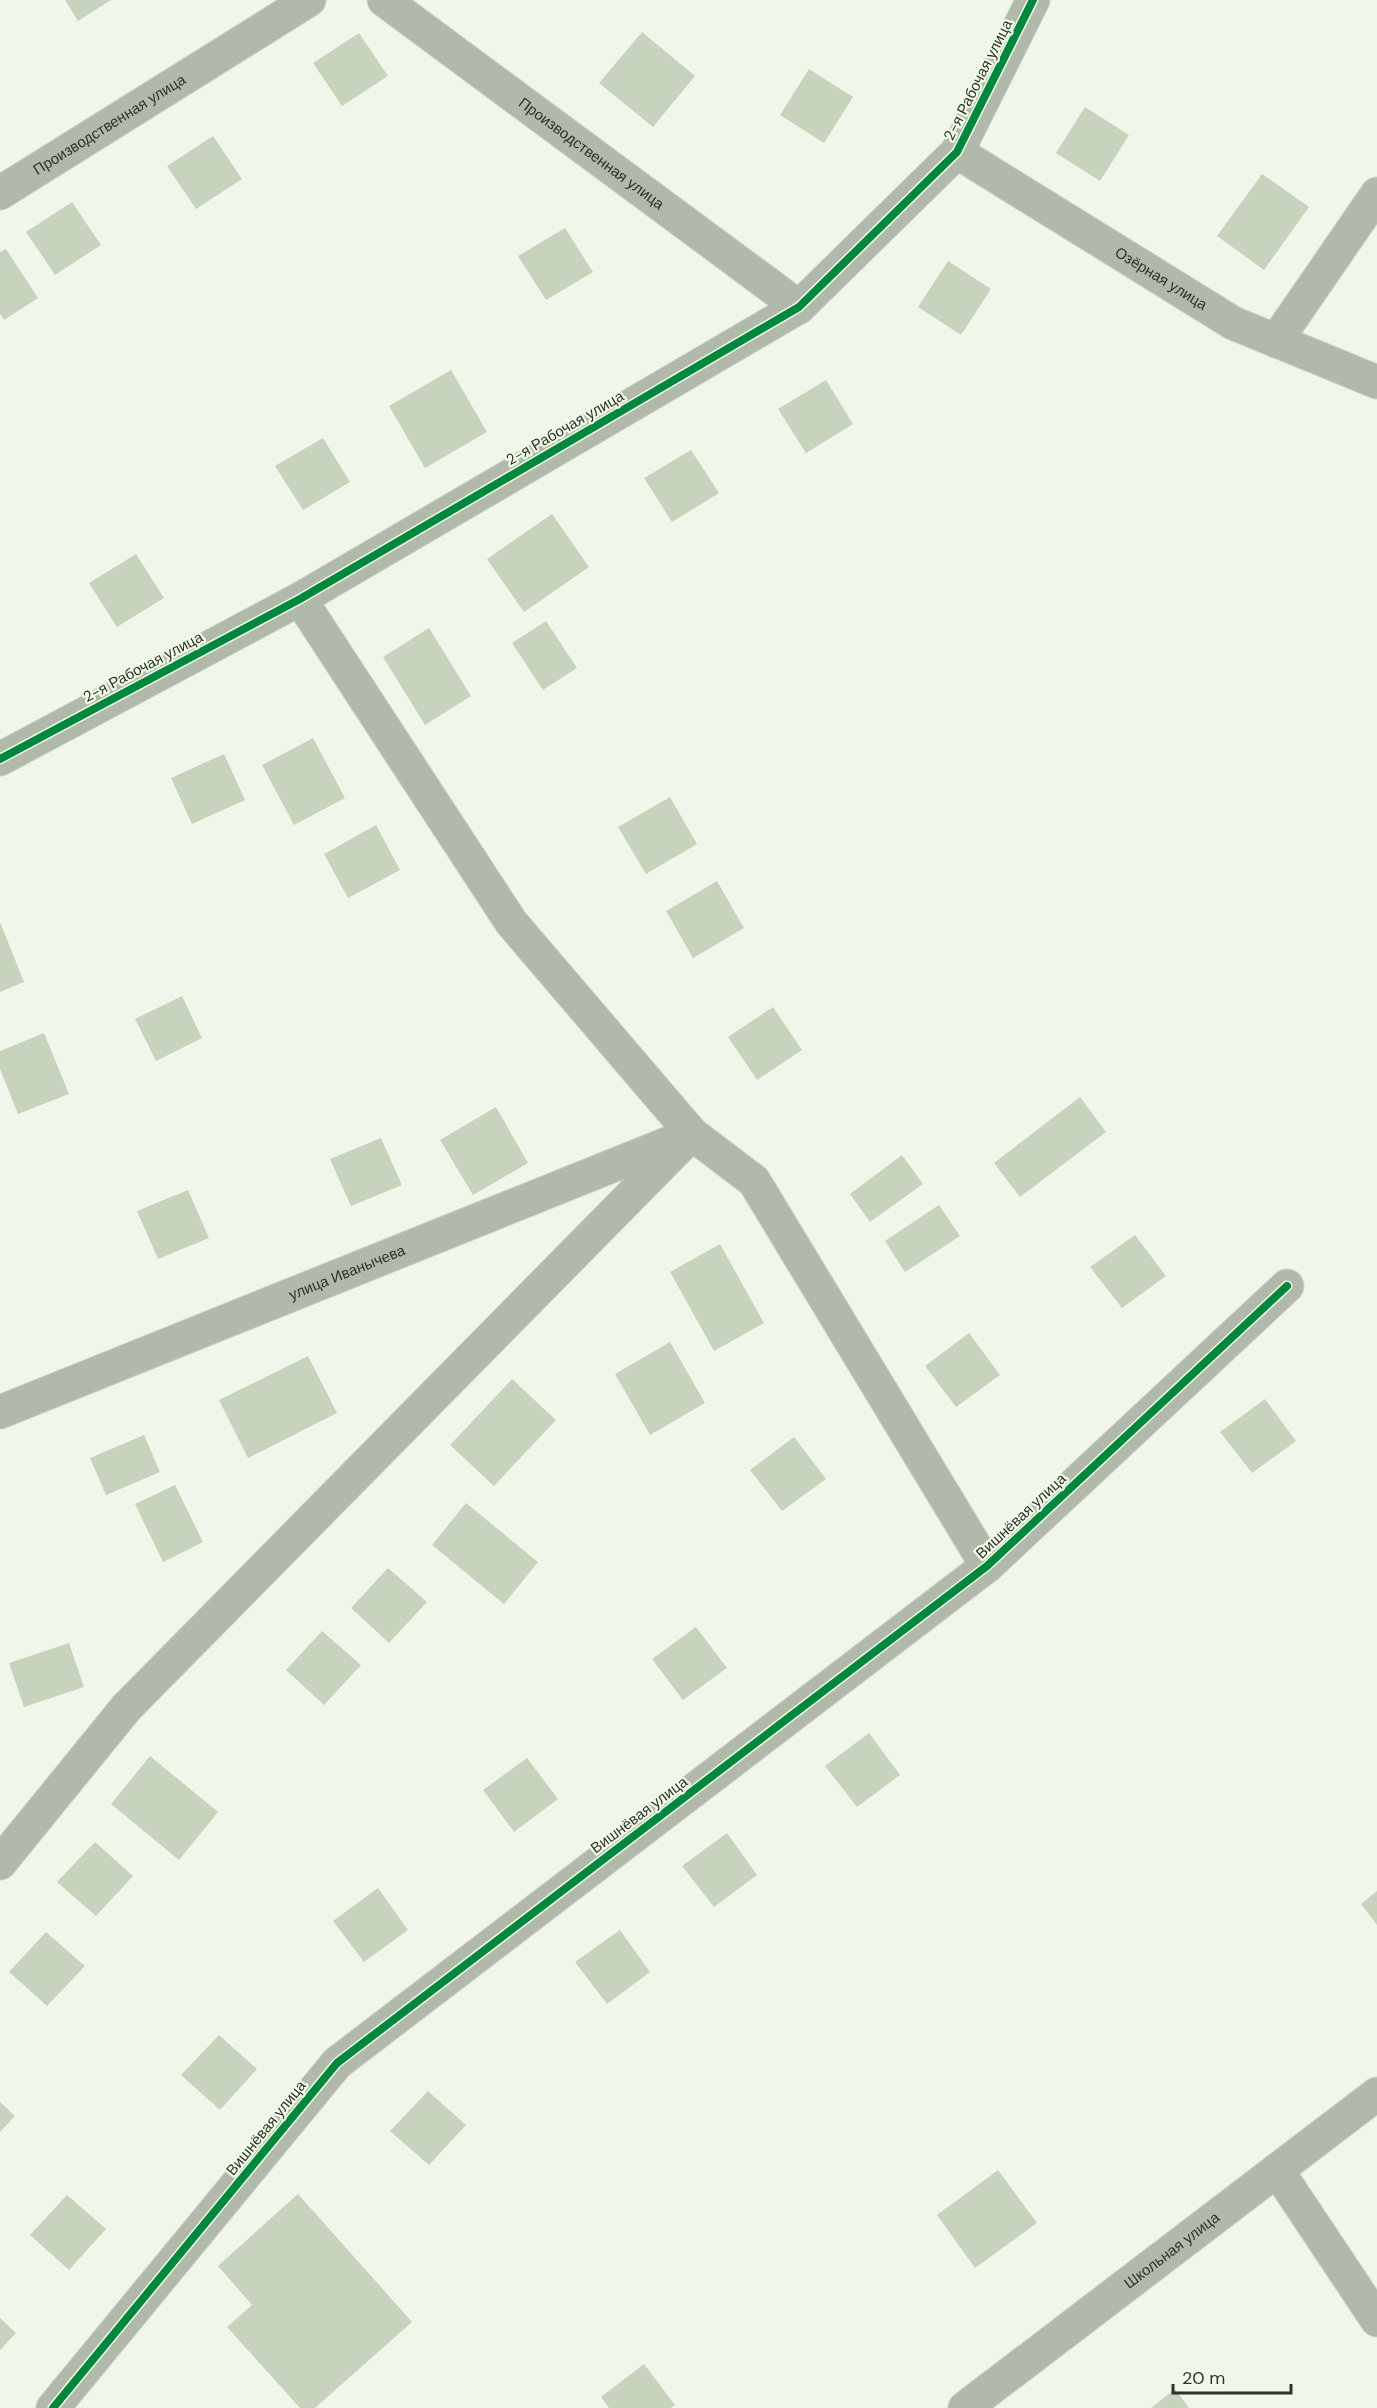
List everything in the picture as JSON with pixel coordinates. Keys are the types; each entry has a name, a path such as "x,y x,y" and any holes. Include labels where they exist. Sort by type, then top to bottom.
{"street":[{"name":"Производственная улица","path":"1,189 309,0"},
{"name":"Производственная улица","path":"384,0 800,307"},
{"name":"2-я Рабочая улица","path":"0,759 300,599 800,307 957,152 1033,0"},
{"name":"Озёрная улица","path":"957,152 1233,323 1377,382"},
{"path":"1276,341 1377,194"},
{"path":"300,599 511,922 692,1134 754,1181 987,1566"},
{"path":"0,1863 126,1708 692,1134"},
{"name":"улица Иванычева","path":"0,1412 692,1134"},
{"name":"Вишнёвая улица","path":"53,2408 337,2063 987,1566 1287,1286"},
{"name":"Школьная улица","path":"965,2408 1377,2094"},
{"path":"1277,2170 1377,2320"}],"building":[{"path":"65,0 111,0 78,21"},
{"path":"642,32 695,76 653,127 599,83"},
{"path":"359,33 388,76 342,106 313,63"},
{"path":"809,69 853,97 824,143 780,115"},
{"path":"1085,107 1129,135 1100,181 1056,153"},
{"path":"213,136 242,179 196,209 167,166"},
{"path":"1262,174 1309,207 1264,270 1217,236"},
{"path":"72,202 101,245 55,275 26,232"},
{"path":"565,228 593,272 546,300 518,256"},
{"path":"6,249 38,298 4,320 0,314 0,252"},
{"path":"948,261 991,289 961,335 918,307"},
{"path":"451,370 487,432 425,468 389,406"},
{"path":"826,380 853,424 806,453 778,409"},
{"path":"323,438 350,482 303,510 275,466"},
{"path":"691,450 719,493 672,522 644,478"},
{"path":"552,514 589,567 524,612 487,559"},
{"path":"136,554 164,598 117,627 89,583"},
{"path":"546,621 577,668 543,690 512,643"},
{"path":"429,628 471,696 425,725 383,657"},
{"path":"313,738 345,798 294,825 262,765"},
{"path":"224,754 245,800 192,824 171,778"},
{"path":"670,797 697,844 646,874 618,827"},
{"path":"376,825 400,870 348,898 324,854"},
{"path":"717,881 744,928 693,958 666,911"},
{"path":"0,922 24,982 0,992"},
{"path":"182,996 202,1038 156,1061 135,1019"},
{"path":"773,1007 802,1050 757,1080 728,1037"},
{"path":"44,1033 69,1094 18,1114 0,1069 0,1051"},
{"path":"1080,1097 1106,1132 1020,1197 994,1163"},
{"path":"496,1107 528,1163 473,1195 440,1140"},
{"path":"381,1138 402,1185 351,1206 330,1159"},
{"path":"902,1155 923,1184 870,1222 850,1194"},
{"path":"188,1190 209,1238 158,1259 137,1211"},
{"path":"939,1205 960,1236 905,1272 885,1241"},
{"path":"1135,1235 1166,1276 1122,1308 1090,1267"},
{"path":"720,1244 764,1323 714,1351 670,1272"},
{"path":"969,1333 1000,1375 956,1407 925,1366"},
{"path":"670,1342 705,1403 650,1435 615,1374"},
{"path":"308,1356 337,1413 248,1458 219,1400"},
{"path":"512,1379 556,1420 494,1486 450,1445"},
{"path":"1265,1399 1296,1441 1252,1473 1220,1432"},
{"path":"144,1435 160,1472 106,1495 90,1458"},
{"path":"794,1437 826,1479 782,1511 750,1470"},
{"path":"175,1485 203,1542 163,1562 135,1504"},
{"path":"466,1503 538,1562 504,1604 432,1545"},
{"path":"388,1568 427,1602 389,1643 351,1608"},
{"path":"696,1627 727,1668 683,1700 652,1659"},
{"path":"322,1631 361,1665 324,1705 286,1670"},
{"path":"69,1643 84,1687 24,1707 9,1663"},
{"path":"869,1733 900,1775 857,1807 825,1766"},
{"path":"150,1756 218,1812 179,1860 111,1804"},
{"path":"527,1758 558,1799 514,1832 483,1790"},
{"path":"727,1833 757,1875 714,1907 682,1866"},
{"path":"95,1842 133,1876 96,1916 57,1882"},
{"path":"378,1888 408,1930 364,1962 333,1921"},
{"path":"1377,1891 1377,1925 1361,1904"},
{"path":"620,1930 650,1972 607,2004 575,1962"},
{"path":"46,1932 85,1966 47,2006 9,1972"},
{"path":"219,2035 257,2069 220,2110 181,2075"},
{"path":"428,2091 466,2125 429,2165 390,2131"},
{"path":"0,2102 15,2116 0,2132"},
{"path":"998,2170 1037,2223 975,2268 937,2215"},
{"path":"298,2194 412,2322 315,2408 300,2408 227,2327 252,2305 218,2266"},
{"path":"67,2195 106,2229 69,2270 30,2235"},
{"path":"0,2318 16,2333 0,2350"},
{"path":"644,2364 675,2405 671,2408 609,2408 601,2397"},
{"path":"1175,2389 1189,2408 1151,2408"}],"cycle path":[{"path":"0,759 300,599 799,307 957,152 1033,0"},
{"path":"53,2408 337,2063 987,1566 1287,1286"}]}
